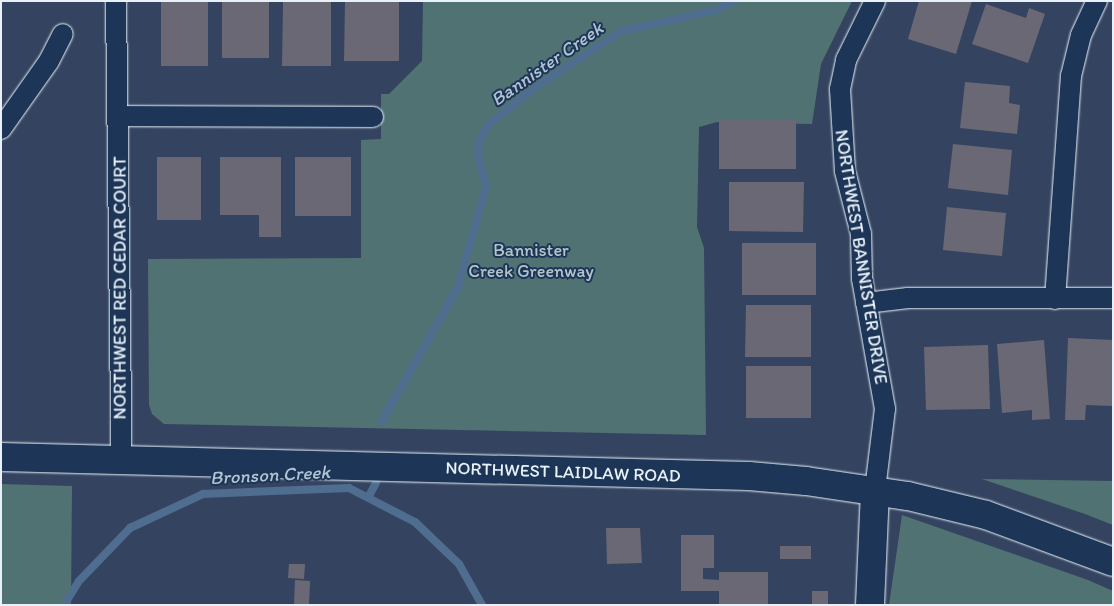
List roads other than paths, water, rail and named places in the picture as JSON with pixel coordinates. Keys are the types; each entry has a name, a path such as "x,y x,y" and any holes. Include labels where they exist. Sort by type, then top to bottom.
{"main road":[{"name":"NORTHWEST LAIDLAW ROAD","path":"1,457 749,476 875,490 986,515 1113,562"},
{"path":"870,605 875,490"}],"street":[{"name":"NORTHWEST RED CEDAR COURT","path":"116,1 122,460"},
{"name":"NORTHWEST BANNISTER DRIVE","path":"875,490 885,409 866,302 861,234 845,171 840,89 846,60 876,1"},
{"path":"1055,300 1071,76 1082,35 1097,1"},
{"path":"1,129 49,61 63,34"},
{"path":"119,116 373,117"},
{"path":"866,302 908,298 1055,300 1113,298"}],"waterway":[{"name":"Bannister Creek","path":"382,421 458,287 486,186 478,156 479,142 488,125 536,87 622,31 717,10 735,1"},
{"name":"Bannister Creek","path":"369,496 376,483"},
{"name":"Bronson Creek","path":"64,605 79,581 130,528 203,494 349,488 415,522 459,564 482,605"}],"park label":[{"name":"Bannister Creek Greenway","path":"531,261"}]}
